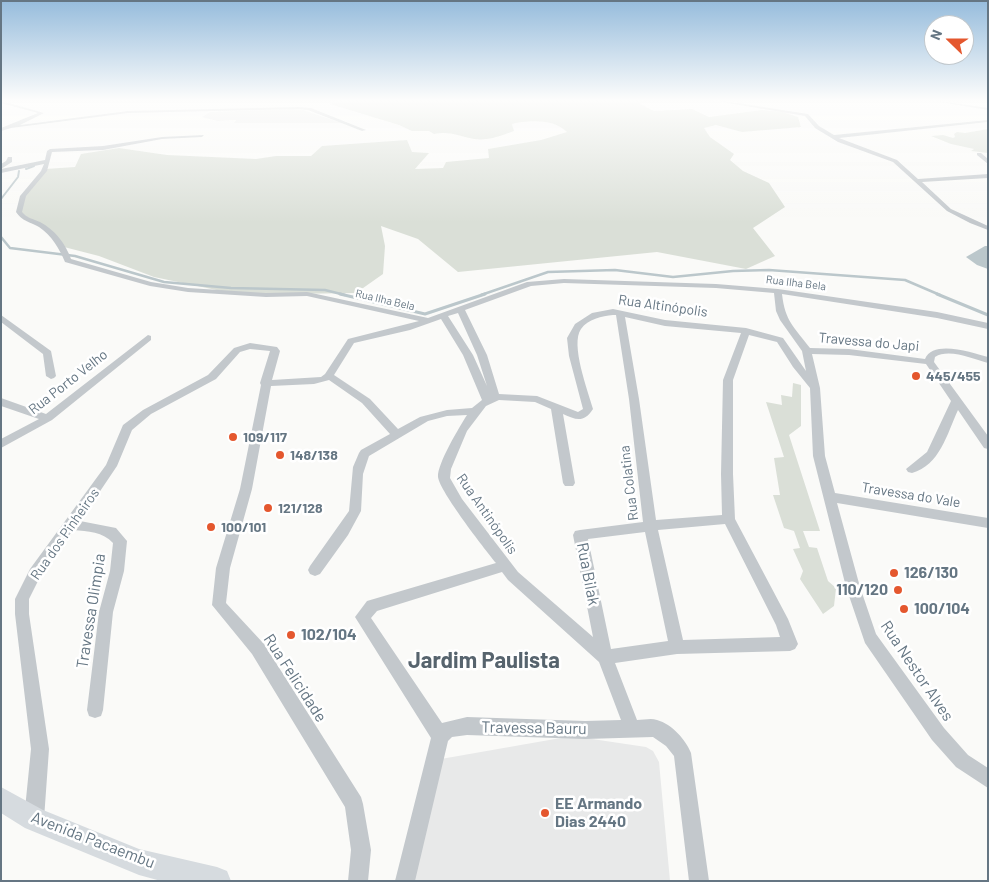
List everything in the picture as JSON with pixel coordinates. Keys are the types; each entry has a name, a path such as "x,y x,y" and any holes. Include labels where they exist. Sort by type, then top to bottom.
{"main road":[{"name":"Avenida Pacaembu","path":"1,799 34,819 139,862 217,881"}],"street":[{"name":"Rua Ilha Bela","path":"143,141 103,148 50,151 44,171 23,196 19,212 22,218 40,225 64,247 68,260 150,284 188,290 266,295 307,294 429,320 541,282 642,283 778,291 937,315 988,326"},
{"path":"842,141 895,161 949,210 988,228"},
{"path":"979,154 988,162"},
{"path":"1,169 9,162 10,158"},
{"path":"1,169 11,171 48,161"},
{"path":"915,181 988,176"},
{"name":"Rua Nestor Alves","path":"778,291 780,311 784,320 806,351 815,388 819,456 853,587 870,638 938,734 962,761 988,779"},
{"path":"460,309 482,355 492,399"},
{"name":"Rua Altinópolis","path":"556,406 569,414 577,416 584,414 588,409 572,338 578,326 595,315 605,312 664,323 746,331 780,340 796,365 815,388"},
{"name":"Rua Colatina","path":"620,314 634,399 650,526 677,647"},
{"path":"443,315 492,399"},
{"path":"1,318 48,353 51,376"},
{"path":"265,383 320,381 329,376 351,341 429,320"},
{"path":"605,657 677,647 790,644 783,624 729,519 727,474 728,380 746,331"},
{"name":"Rua Porto Velho","path":"1,444 48,418 148,338"},
{"name":"Rua dos Pinheiros","path":"34,819 40,750 22,614 22,599 35,573 71,525 111,466 127,428 147,412 212,377 237,350 250,346 274,349 275,351"},
{"name":"Rua Felicidade","path":"275,351 265,383 242,508 218,584 219,605 258,649 354,804 361,850 358,881"},
{"name":"Travessa do Japi","path":"806,351 896,356 928,362"},
{"path":"988,360 954,352 938,351 928,357 928,362 988,445"},
{"path":"329,376 366,401 396,434"},
{"path":"492,399 537,399 556,406 569,483"},
{"name":"Rua Antinópolis","path":"492,399 475,411 462,431 445,469 444,478 458,502 505,566 605,657"},
{"path":"912,469 926,461 932,454 957,400"},
{"path":"1,401 48,418"},
{"path":"316,570 354,512 356,474 360,459 365,453 424,419 439,414 475,411"},
{"name":"Travessa do Vale","path":"829,496 988,523"},
{"name":"Rua Bilak","path":"632,728 605,657 580,535 729,519"},
{"name":"Travessa Olimpia","path":"71,525 87,526 111,532 120,541 117,571 106,612 95,710"},
{"path":"405,881 440,736 362,617 372,606 505,566"},
{"name":"Travessa Bauru","path":"440,736 448,729 468,726 585,730 632,728"},
{"path":"632,728 656,728 672,740 682,753 699,881"}],"shaded area":[{"path":"407,141 412,152 429,153 415,169 443,168 446,162 489,158 488,149 534,141 716,141 734,154 730,160 743,171 769,183 785,207 753,228 775,256 746,269 657,252 458,272 418,239 381,226 385,246 383,274 356,293 231,293 154,277 99,256 64,247 40,225 19,212 23,196 45,169 75,167 81,154 119,148 167,155 256,159 276,156 311,156 322,146"},
{"path":"944,141 988,141 988,153 971,151 974,149"},
{"path":"988,246 988,269 977,265 966,257"},
{"path":"793,383 801,385 801,426 789,435 820,531 803,531 809,547 817,548 828,581 836,588 834,606 823,614 800,579 803,571 793,549 800,548 794,531 784,528 773,495 780,495 774,458 784,457 766,402 782,405 781,395 792,397"},
{"name":"EE Armando Dias 2440","path":"572,736 646,747 653,751 659,762 670,881 416,881 412,879 441,759"}],"waterway":[{"path":"26,169 34,166"},
{"path":"1,199 18,177 19,171"},
{"path":"1,237 10,248 75,256 164,282 231,288 325,290 345,295"},
{"path":"481,295 548,272 615,270 673,277 733,271 769,270 905,280 940,295"},
{"path":"340,294 425,314 485,294"},
{"path":"937,294 988,315"}],"place":[{"name":"445/455","path":"916,376"},
{"name":"109/117","path":"233,437"},
{"name":"148/138","path":"280,455"},
{"name":"121/128","path":"268,508"},
{"name":"100/101","path":"211,527"},
{"name":"126/130","path":"894,573"},
{"name":"110/120","path":"898,590"},
{"name":"100/104","path":"904,609"},
{"name":"102/104","path":"291,635"},
{"name":"EE Armando Dias 2440","path":"545,813"}],"district":[{"name":"Jardim Paulista","path":"484,661"}]}
